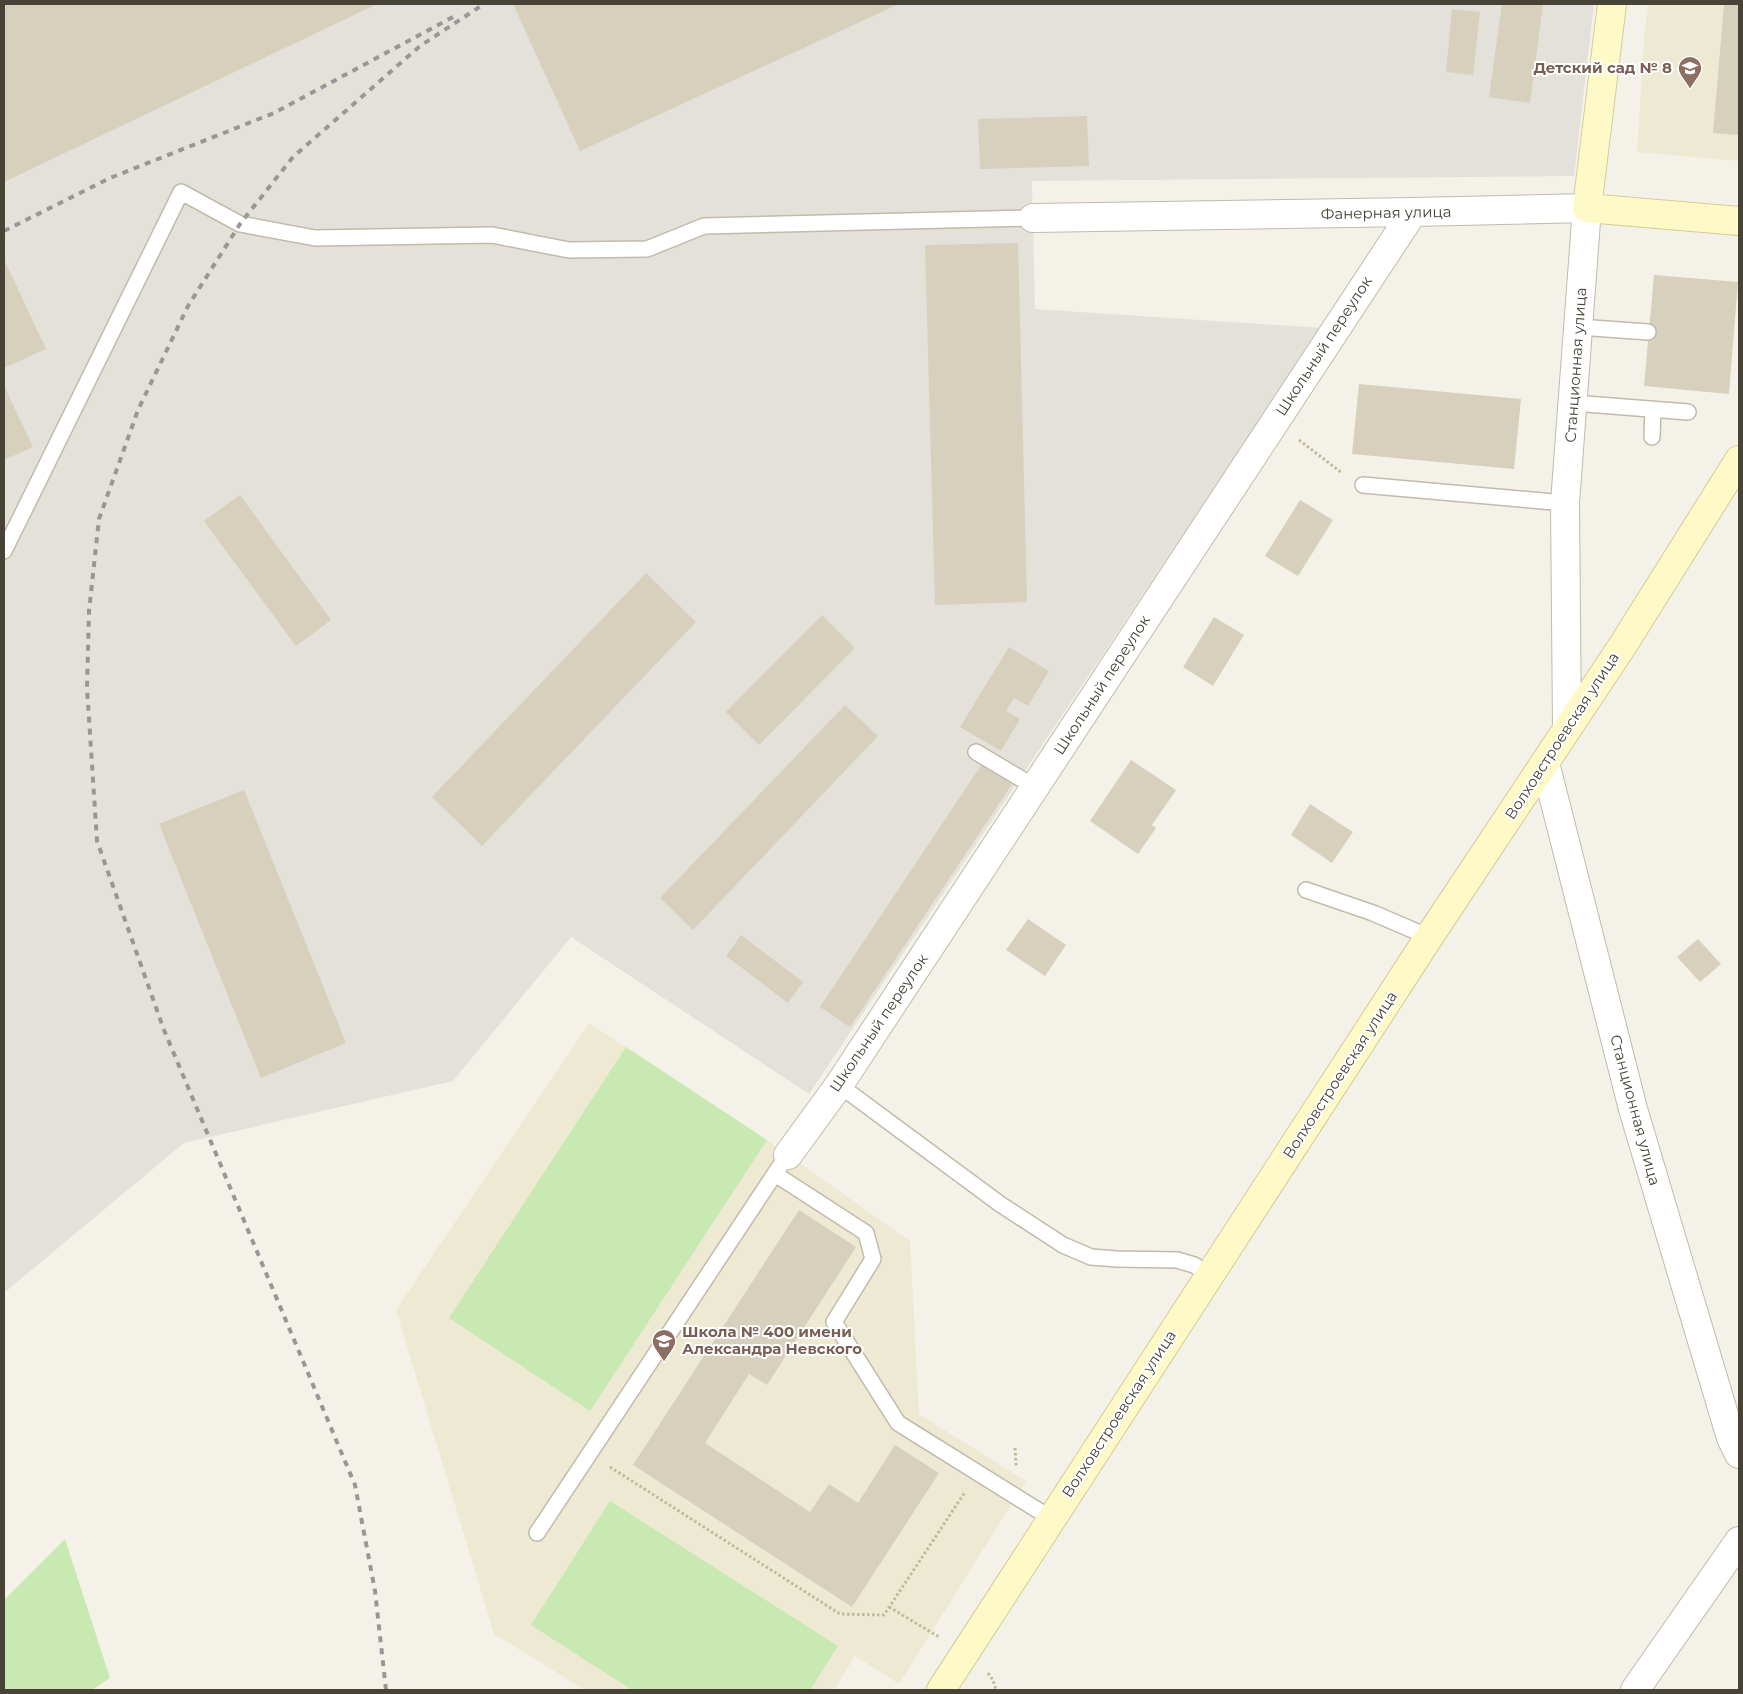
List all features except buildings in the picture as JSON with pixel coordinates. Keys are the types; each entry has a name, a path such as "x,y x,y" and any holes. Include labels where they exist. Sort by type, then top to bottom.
{"street":[{"name":"Станционная улица","path":"1567,727 1565,503 1587,208 1594,136 1612,4"},
{"name":"Фанерная улица","path":"1033,218 1587,208 1739,221"},
{"name":"Школьный переулок","path":"781,1164 839,1085 1412,212"},
{"name":"Волховстроевская улица","path":"942,1690 1429,937 1623,645 1739,460"},
{"name":"Станционная улица","path":"1545,763 1633,1109 1731,1438 1739,1454"},
{"path":"1635,1690 1739,1541"}],"lane":[{"path":"4,551 182,192 240,224 315,238 492,235 570,250 647,249 704,226 1033,218"},
{"path":"1578,327 1648,332"},
{"path":"1573,403 1688,412"},
{"path":"1652,437 1653,409"},
{"path":"1363,484 1565,503"},
{"path":"976,752 1008,769 1035,787"},
{"path":"1306,890 1429,937"},
{"path":"839,1085 1000,1204 1063,1245 1091,1257 1176,1260 1194,1265 1209,1275"},
{"path":"537,1533 781,1164 866,1233 873,1259 834,1322 898,1424 1052,1519"}],"path":[{"path":"1275,422 1345,476 1363,484"},
{"path":"589,1453 840,1614 884,1615 964,1494"},
{"path":"889,1607 965,1653"}],"shaded area":[{"path":"4,4 1594,4 1574,176 1032,181 1035,309 1321,328 809,1094 571,937 453,1081 184,1143 4,1293"},
{"name":"Детский сад № 8","path":"1649,4 1739,4 1739,161 1637,152 1645,26"},
{"name":"Школа № 400 имени Александра Невского","path":"589,1023 767,1140 910,1241 919,1414 1026,1481 899,1684 855,1656 834,1690 585,1690 494,1634 396,1310"}],"green space":[{"path":"626,1047 767,1140 590,1411 449,1318"},
{"path":"610,1501 838,1646 810,1690 632,1690 531,1625"},
{"path":"65,1539 110,1678 92,1690 4,1690 4,1600"}],"railway":[{"path":"386,1690 375,1591 355,1485 164,1030 97,841 87,688 89,611 99,519 138,410 188,306 240,224 293,157 420,46 484,4"},
{"path":"4,231 110,178 274,113 453,17"}],"place":[{"name":"Детский сад № 8","path":"1690,89"},
{"name":"Школа № 400 имени Александра Невского","path":"664,1362"}]}
